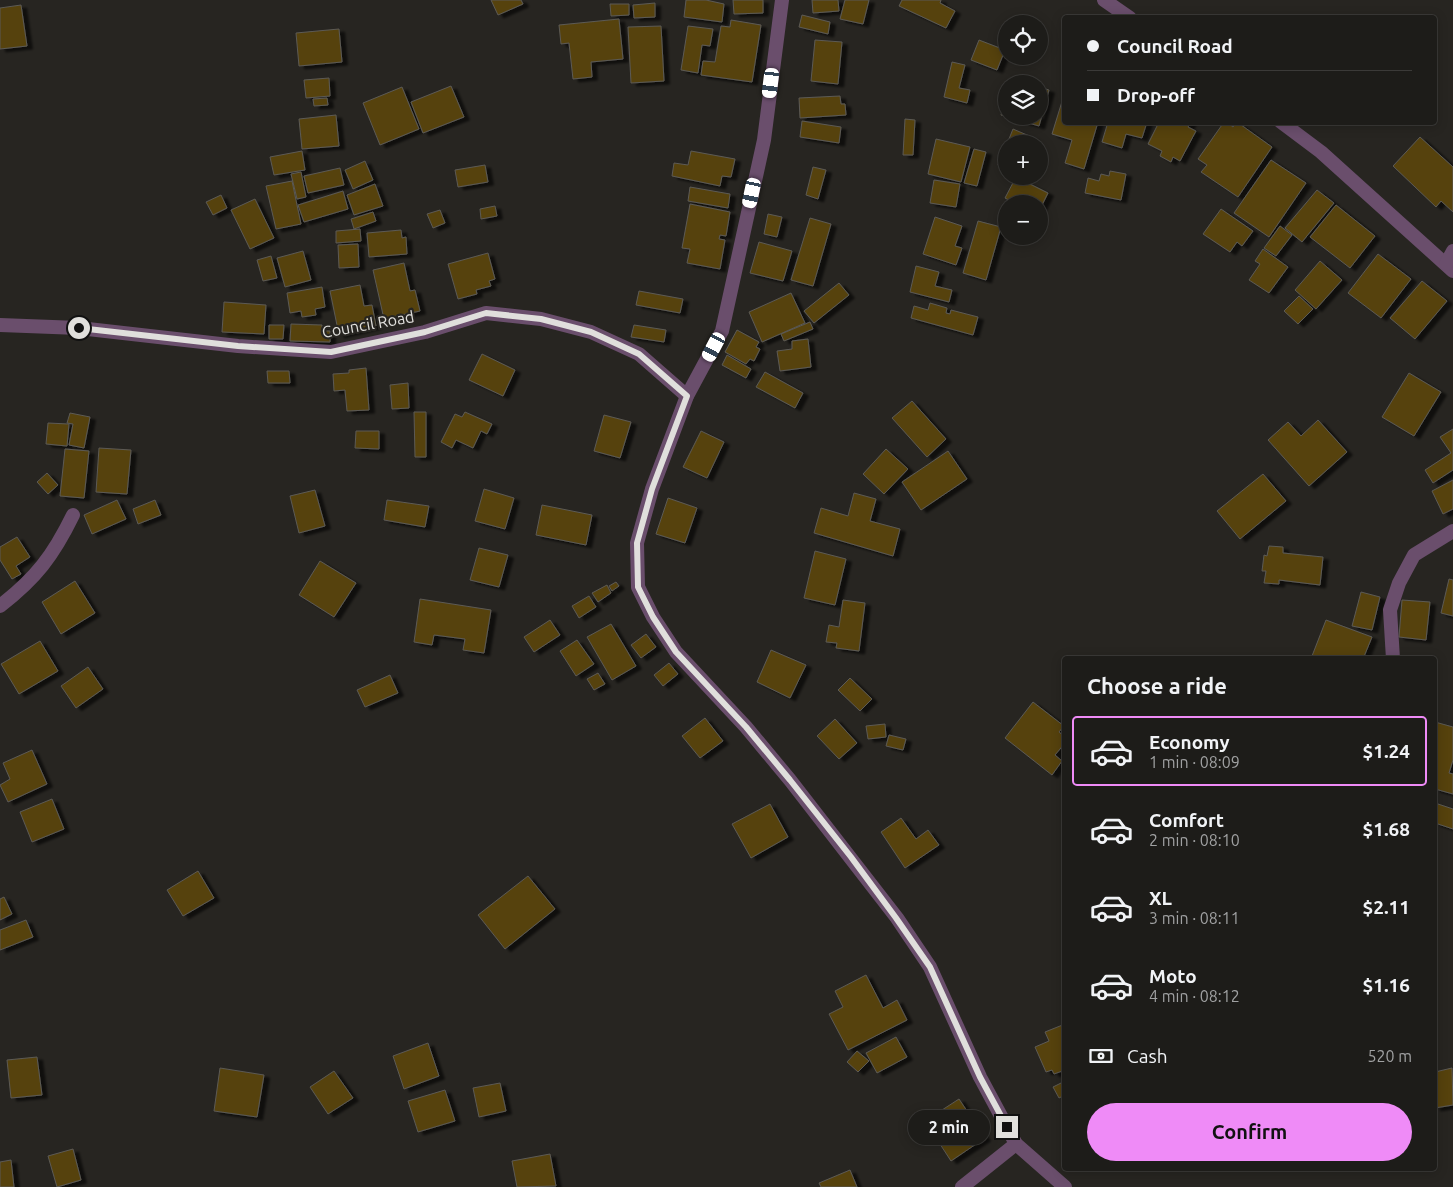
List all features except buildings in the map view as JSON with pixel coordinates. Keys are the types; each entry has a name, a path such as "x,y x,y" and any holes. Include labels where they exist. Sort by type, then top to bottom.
{"street":[{"path":"782,0 764,140 722,330 687,396 652,489 637,543 638,587 653,617 676,652 746,727 790,780 851,857 930,967 980,1077 1016,1144 1065,1187"},
{"path":"1104,0 1126,15"},
{"path":"1285,125 1321,152 1450,268"},
{"path":"1450,268 1453,251"},
{"name":"Council Road","path":"0,325 79,328 238,346 331,352 425,332 486,313 541,319 591,332 639,354 687,396"},
{"path":"0,606 31,579 48,561 73,515"},
{"path":"1393,656 1390,610 1399,583 1414,555 1453,531"},
{"path":"962,1187 1016,1144"}],"route":[{"path":"79,328 238,346 331,352 425,332 486,313 541,319 591,332 639,354 687,396 652,489 637,543 638,587 653,617 676,652 746,727 790,780 851,857 930,967 980,1077 1007,1127"}]}
